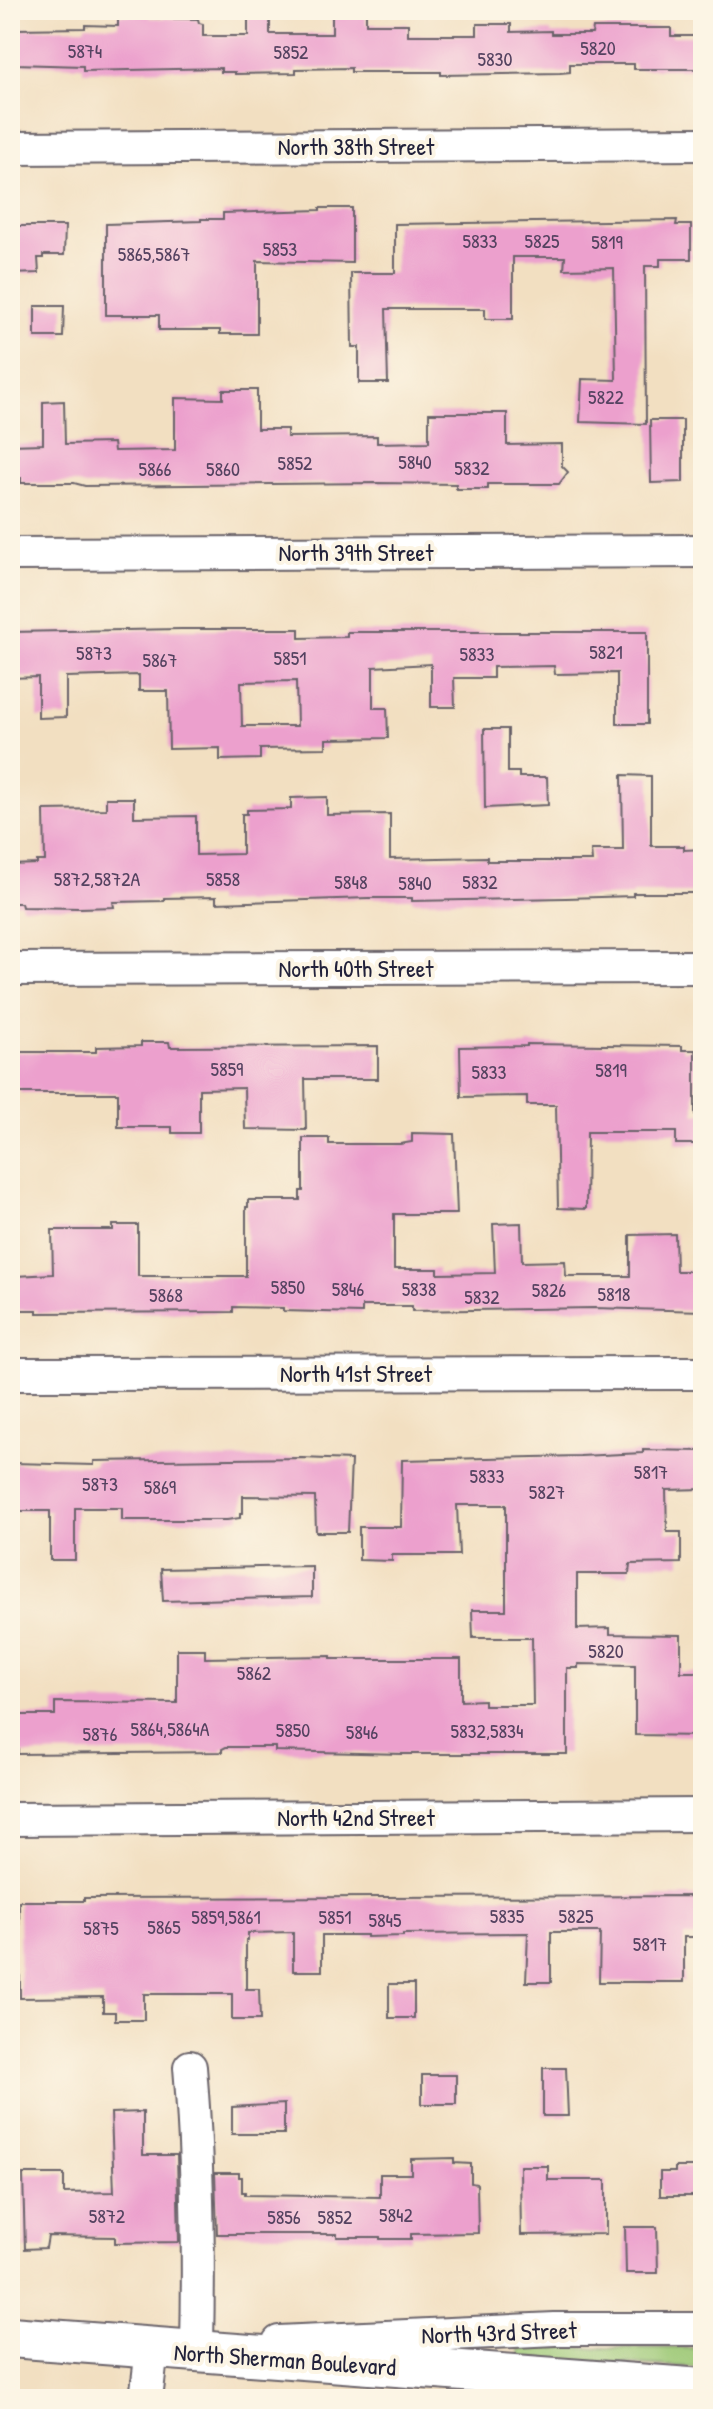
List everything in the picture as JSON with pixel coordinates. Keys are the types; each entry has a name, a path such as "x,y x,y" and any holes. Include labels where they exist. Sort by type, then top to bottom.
{"main road":[{"name":"North Sherman Boulevard","path":"10,2337 703,2389"}],"street":[{"name":"North 38th Street","path":"10,148 703,144"},
{"name":"North 39th Street","path":"10,554 703,551"},
{"name":"North 40th Street","path":"10,969 703,967"},
{"name":"North 41st Street","path":"10,1374 703,1373"},
{"name":"North 42nd Street","path":"10,1819 703,1815"},
{"path":"190,2067 194,2114 197,2346"},
{"name":"North 43rd Street","path":"152,2349 555,2329 703,2329"},
{"path":"146,2399 152,2349"}],"green space":[{"path":"519,2348 703,2348 703,2368 520,2358"}],"building":[{"path":"248,10 270,10 270,34 332,34 332,10 366,10 366,24 408,24 408,35 477,35 477,24 511,24 511,32 551,31 551,34 592,34 593,28 671,28 671,36 703,36 703,69 634,69 634,64 570,64 570,72 560,73 441,75 441,72 351,72 351,68 235,74 221,72 221,68 83,71 83,66 15,64 15,29 118,26 118,15 150,15 150,18 198,19 203,24 203,36 248,36"},
{"path":"352,208 352,263 257,261 257,334 220,334 220,330 159,330 159,315 106,315 106,224 201,221 223,219 223,213"},
{"path":"677,220 676,225 691,225 691,259 660,259 660,266 645,266 646,424 580,422 582,379 616,380 614,268 564,269 565,257 513,257 513,319 485,319 485,309 386,309 388,383 359,383 359,347 352,347 351,273 395,273 395,224"},
{"path":"10,226 65,226 64,255 43,255 43,258 38,258 39,273 10,274"},
{"path":"35,306 64,306 63,337 35,337"},
{"path":"223,390 257,390 257,429 287,429 287,437 377,436 377,443 429,442 429,413 507,413 507,445 562,444 562,466 568,472 559,484 488,484 488,489 456,489 456,484 377,483 85,486 74,483 21,483 21,478 10,478 10,445 43,444 43,402 64,401 65,444 113,443 114,451 175,450 175,398 223,399"},
{"path":"650,420 683,420 683,482 651,483"},
{"path":"299,629 299,638 347,637 347,632 647,632 647,724 617,724 617,673 555,674 554,666 493,667 493,678 454,678 455,707 431,707 431,664 373,667 373,708 387,708 388,738 326,739 326,748 260,749 260,759 220,760 220,748 169,749 168,691 139,691 139,675 66,677 66,717 38,718 38,677 10,678 10,632","holes":["296,681 297,726 242,726 241,682"]},
{"path":"484,729 508,729 508,772 519,772 519,777 547,777 548,805 485,808"},
{"path":"622,775 651,776 651,846 703,849 703,893 216,903 216,897 164,898 164,901 113,902 114,907 79,908 22,907 21,903 11,903 10,865 45,861 44,810 106,809 106,798 134,798 134,817 196,816 196,855 242,854 242,814 247,814 247,810 291,809 291,798 327,797 327,815 390,814 390,859 487,857 487,861 592,861 591,850 623,850"},
{"path":"141,1042 169,1042 170,1047 378,1046 378,1079 305,1079 306,1130 245,1129 244,1088 199,1089 199,1133 172,1133 172,1127 118,1127 118,1093 20,1093 20,1088 13,1087 13,1052 96,1052 96,1047 141,1046"},
{"path":"527,1044 682,1046 682,1050 695,1050 695,1114 703,1113 703,1144 676,1144 676,1132 587,1132 586,1209 558,1208 556,1105 527,1105 527,1096 461,1097 460,1047"},
{"path":"412,1133 454,1134 457,1214 394,1214 394,1269 438,1269 438,1274 495,1273 493,1224 521,1223 522,1262 565,1261 566,1276 630,1276 630,1235 675,1234 676,1271 703,1271 703,1311 594,1308 412,1311 412,1306 362,1306 362,1313 233,1307 233,1312 37,1313 37,1310 16,1310 16,1276 53,1274 52,1230 113,1230 113,1225 138,1225 138,1276 246,1276 248,1200 300,1200 300,1191 303,1191 303,1138 329,1138 329,1144 400,1144 412,1142"},
{"path":"643,1450 703,1451 703,1489 666,1490 667,1532 681,1532 681,1563 630,1564 629,1574 577,1574 577,1629 610,1628 610,1634 681,1635 681,1672 703,1672 703,1736 635,1735 635,1665 578,1664 578,1668 567,1668 567,1754 403,1754 226,1747 222,1752 18,1754 18,1715 55,1715 55,1702 177,1703 177,1649 205,1649 205,1658 331,1656 331,1659 461,1659 461,1701 484,1700 484,1705 533,1705 532,1638 473,1638 472,1610 506,1610 506,1505 457,1505 459,1555 392,1555 392,1561 359,1560 359,1527 401,1527 402,1460 580,1456 643,1453"},
{"path":"351,1460 348,1532 316,1532 315,1497 243,1496 240,1518 227,1520 122,1520 122,1508 75,1508 75,1560 50,1560 50,1511 15,1511 13,1463 94,1465 94,1461"},
{"path":"312,1566 312,1597 163,1601 161,1569"},
{"path":"703,1896 703,1937 684,1937 684,1982 599,1982 600,1932 551,1932 551,1982 526,1982 528,1933 367,1937 322,1935 322,1971 293,1971 293,1932 248,1933 246,1989 259,1989 260,2020 232,2020 232,1994 144,1994 144,2020 115,2020 115,2012 103,2012 103,1997 20,1998 19,1901 84,1901 84,1898"},
{"path":"389,1984 414,1984 414,2018 389,2018"},
{"path":"543,2068 566,2068 568,2116 543,2116"},
{"path":"422,2075 456,2075 456,2104 422,2104"},
{"path":"284,2104 284,2134 232,2134 232,2107"},
{"path":"143,2112 143,2155 177,2155 179,2242 115,2243 115,2237 48,2236 46,2248 25,2249 23,2174 64,2174 64,2193 114,2192 111,2113"},
{"path":"454,2158 454,2163 471,2164 471,2183 477,2184 478,2233 411,2234 411,2239 337,2237 337,2234 217,2234 215,2173 239,2173 245,2195 380,2197 380,2174 411,2174 411,2159"},
{"path":"520,2166 548,2166 548,2180 606,2180 606,2234 521,2235"},
{"path":"675,2167 697,2167 697,2196 660,2196 660,2172 675,2172"},
{"path":"625,2227 657,2227 658,2273 626,2273"}]}
